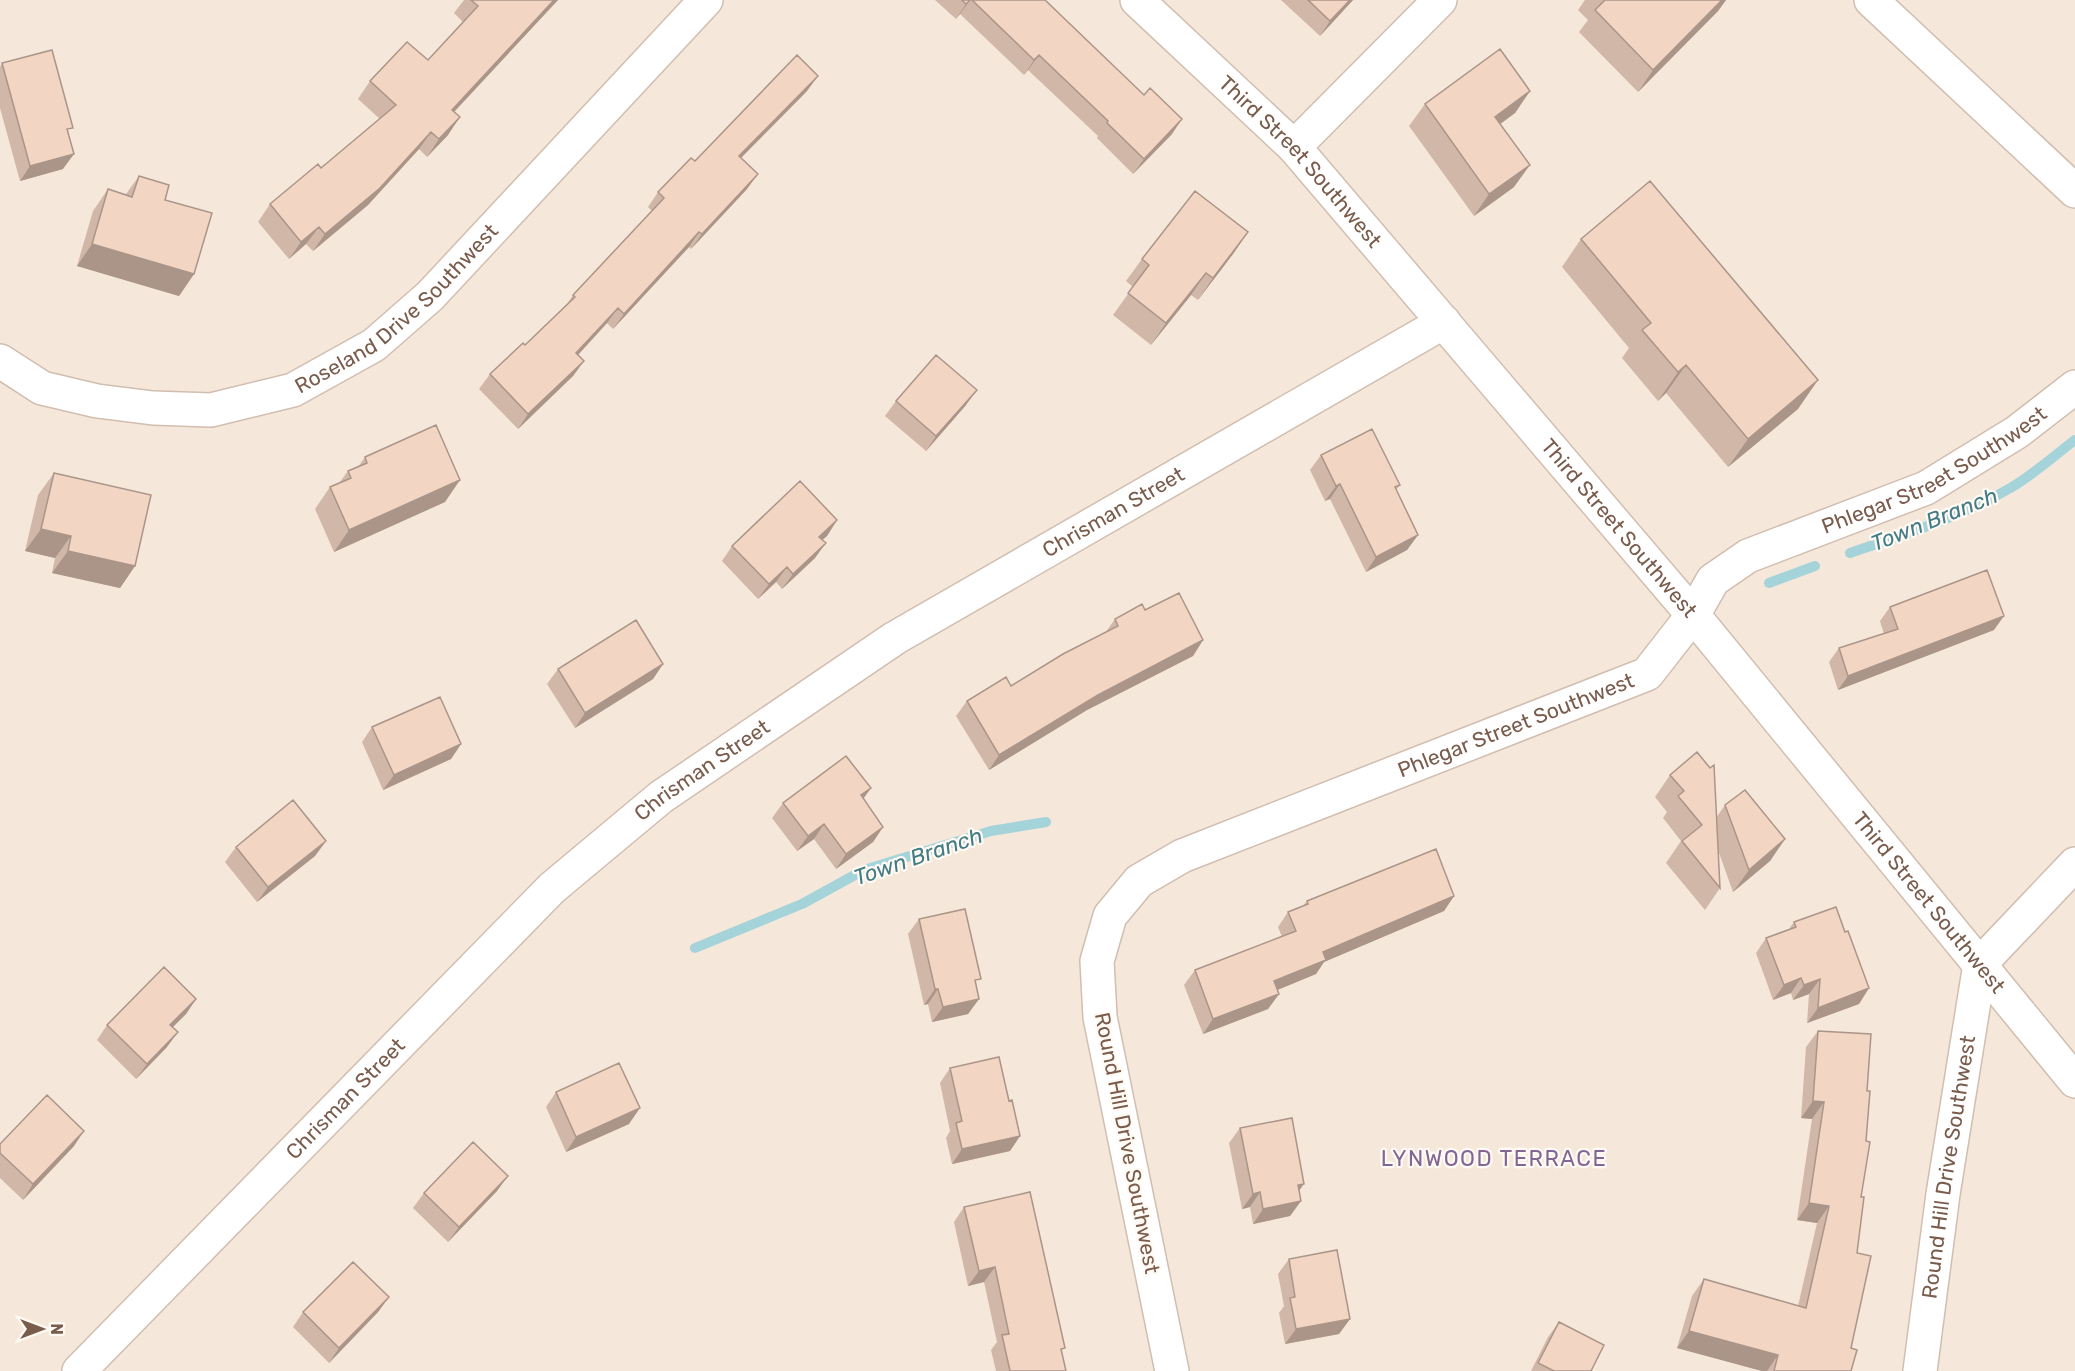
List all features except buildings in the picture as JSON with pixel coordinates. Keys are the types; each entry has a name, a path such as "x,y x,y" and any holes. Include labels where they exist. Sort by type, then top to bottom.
{"street":[{"name":"Roseland Drive Southwest","path":"0,361 42,388 97,401 153,408 211,410 293,390 374,345 430,296 706,0"},
{"name":"Third Street Southwest","path":"1137,0 1294,147 1693,615 2075,1081"},
{"path":"1294,147 1440,0"},
{"path":"1872,0 2075,191"},
{"name":"Chrisman Street","path":"79,1371 552,888 662,797 895,638 1444,322"},
{"name":"Phlegar Street Southwest","path":"1110,916 1139,881 1182,856 1647,674 1693,615 1713,580 1748,556 1926,488 2017,432 2075,387"},
{"path":"1980,964 2075,864"},
{"name":"Round Hill Drive Southwest","path":"1110,916 1097,961 1100,1017 1172,1371"},
{"name":"Round Hill Drive Southwest","path":"1920,1371 1943,1194 1980,964"}],"shaded area":[{"path":"0,0 2075,0 2075,1371 0,1371"}],"waterway":[{"name":"Town Branch","path":"1850,553 1932,524 1993,498 2028,476 2075,440"},
{"name":"Town Branch","path":"1769,583 1815,566"},
{"name":"Town Branch","path":"695,948 802,904 864,870 991,831 1046,822"}],"district":[{"name":"LYNWOOD TERRACE","path":"1494,1158"}]}
